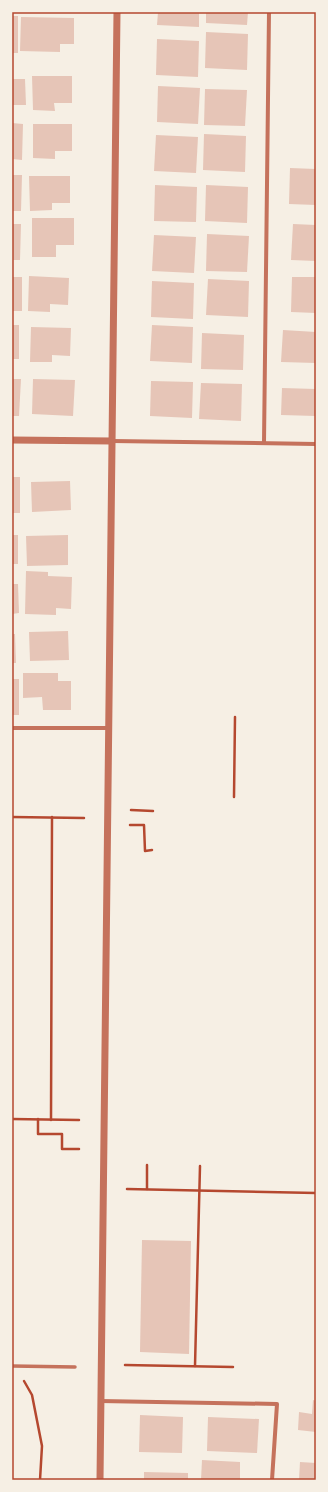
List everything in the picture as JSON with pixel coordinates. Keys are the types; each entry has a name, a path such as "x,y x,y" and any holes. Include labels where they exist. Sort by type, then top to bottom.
{"street":[{"path":"100,1480 117,12"},
{"path":"264,443 269,12"},
{"path":"12,440 316,444"},
{"path":"12,728 108,728"},
{"path":"12,1366 75,1367"},
{"path":"100,1401 277,1404 272,1480"}],"path":[{"path":"234,797 235,717"},
{"path":"131,810 153,811"},
{"path":"12,817 84,818"},
{"path":"51,1120 52,818"},
{"path":"130,825 144,825 145,851 152,850"},
{"path":"12,1119 80,1120"},
{"path":"38,1120 38,1134 62,1134 62,1149 79,1149"},
{"path":"147,1165 147,1189"},
{"path":"195,1366 200,1166"},
{"path":"127,1189 316,1193"},
{"path":"125,1365 233,1367"},
{"path":"17,1366 32,1395 42,1446 40,1480"}],"building":[{"path":"158,12 199,12 199,27 157,25"},
{"path":"206,12 248,12 247,25 206,23"},
{"path":"12,16 18,16 18,53 12,53"},
{"path":"21,17 74,18 74,44 60,44 60,52 20,51"},
{"path":"206,32 248,34 247,70 205,68"},
{"path":"157,39 199,41 198,77 156,75"},
{"path":"32,76 72,76 72,103 54,103 55,111 33,110"},
{"path":"12,79 25,79 26,105 12,105"},
{"path":"158,86 200,88 198,124 157,122"},
{"path":"205,89 247,90 245,126 204,125"},
{"path":"12,123 23,124 22,160 12,159"},
{"path":"33,124 72,124 72,151 55,151 55,159 33,158"},
{"path":"204,134 246,136 245,172 203,170"},
{"path":"156,135 198,137 196,173 154,171"},
{"path":"290,168 316,169 316,205 289,204"},
{"path":"12,175 22,175 21,211 12,211"},
{"path":"29,176 70,176 70,203 52,203 52,210 30,211"},
{"path":"155,185 197,187 196,222 154,221"},
{"path":"206,185 248,187 247,223 205,221"},
{"path":"32,218 74,218 74,245 56,245 56,257 32,257"},
{"path":"12,224 21,224 20,260 12,260"},
{"path":"293,224 316,225 316,261 291,260"},
{"path":"207,234 249,236 247,272 206,271"},
{"path":"154,235 196,237 194,273 152,271"},
{"path":"29,276 69,278 68,305 50,304 50,312 28,311"},
{"path":"12,277 22,277 22,311 12,311"},
{"path":"292,277 316,277 316,313 291,312"},
{"path":"208,279 249,281 248,317 206,315"},
{"path":"152,281 194,283 193,319 151,317"},
{"path":"12,325 19,325 19,359 12,359"},
{"path":"152,325 193,327 192,363 150,361"},
{"path":"31,327 71,328 70,356 52,355 52,362 30,362"},
{"path":"283,330 316,332 316,363 281,362"},
{"path":"202,333 244,335 243,370 201,369"},
{"path":"12,379 21,379 19,416 12,416"},
{"path":"33,379 75,380 73,416 32,414"},
{"path":"151,381 193,382 192,418 150,416"},
{"path":"201,383 242,384 241,421 199,419"},
{"path":"282,388 316,389 316,416 281,415"},
{"path":"12,477 20,477 20,513 12,513"},
{"path":"70,481 71,510 32,512 31,482"},
{"path":"12,535 18,535 18,564 12,564"},
{"path":"68,535 68,565 27,566 26,536"},
{"path":"26,571 48,572 48,576 72,577 71,609 56,608 56,615 25,614"},
{"path":"12,584 18,584 19,613 12,614"},
{"path":"68,631 69,660 30,661 29,632"},
{"path":"12,634 15,634 16,663 12,663"},
{"path":"23,673 58,673 58,681 71,681 71,710 43,710 42,697 23,698"},
{"path":"12,679 19,679 19,715 12,715"},
{"path":"142,1240 191,1241 189,1354 140,1352"},
{"path":"313,1400 316,1401 316,1432 298,1430 299,1412 312,1414"},
{"path":"140,1415 183,1417 182,1453 139,1452"},
{"path":"208,1417 259,1419 257,1453 207,1451"},
{"path":"202,1460 240,1462 240,1480 201,1480"},
{"path":"300,1462 316,1463 316,1480 299,1480"},
{"path":"144,1472 188,1473 188,1480 144,1480"}]}
